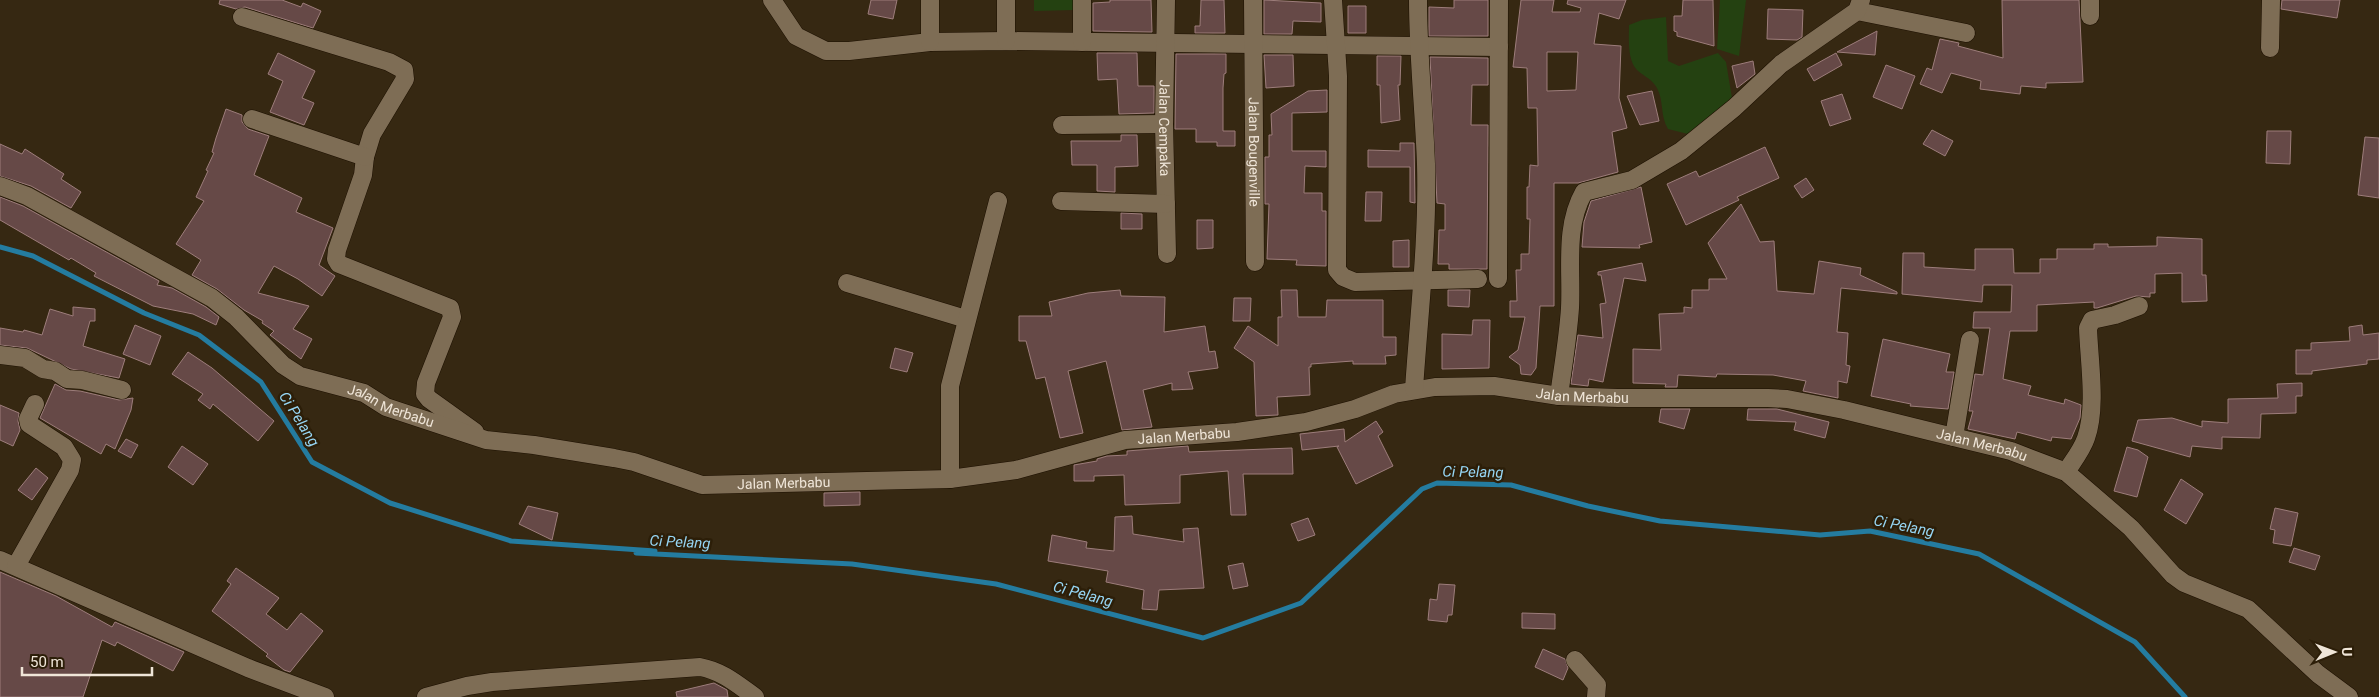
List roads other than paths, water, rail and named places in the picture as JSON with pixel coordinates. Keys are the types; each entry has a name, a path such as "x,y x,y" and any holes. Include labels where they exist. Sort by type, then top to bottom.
{"street":[{"path":"772,0 796,36 826,51 849,51 930,42 1006,40 1499,48"},
{"path":"930,0 930,42"},
{"path":"1006,0 1006,40"},
{"path":"1082,0 1082,42"},
{"name":"Jalan Cempaka","path":"1166,0 1164,124 1167,254"},
{"name":"Jalan Bougenville","path":"1253,0 1255,262"},
{"path":"1333,0 1338,76 1337,270 1343,277 1355,282 1478,279"},
{"path":"1414,389 1422,280 1426,164 1418,47 1418,0"},
{"path":"1498,279 1499,0"},
{"path":"2270,48 2271,0"},
{"path":"1559,396 1568,343 1571,286 1571,228 1584,192 1632,180 1681,151 1734,108 1782,64 1859,6 1966,33"},
{"path":"242,17 389,62 404,70 405,79 372,134 365,157 363,175 337,250 336,259 339,264 450,308 452,317 426,383 425,394 429,399 486,440"},
{"path":"252,119 365,157"},
{"path":"1062,125 1164,124"},
{"name":"Jalan Merbabu","path":"0,186 27,196 212,298 236,317 283,365 300,376 364,394 386,407 438,426 486,440 534,445 634,462 702,485 950,479 1016,470 1126,440 1237,432 1306,422 1414,389 1494,386 1559,396 1787,399 1844,410 2011,451 2066,472 2131,528 2173,575 2184,583 2248,609 2318,674 2348,697"},
{"path":"950,479 950,386 998,201"},
{"path":"1062,201 1166,204"},
{"path":"848,283 966,319"},
{"path":"2066,472 2085,439 2090,425 2088,328 2092,320 2115,315 2139,306"},
{"path":"1954,437 1970,340"},
{"path":"0,355 25,358 43,369 55,371 67,379 82,380 122,390"},
{"path":"35,404 28,419 29,424 64,447 72,460 70,470 8,563 248,668 325,697"},
{"path":"1575,660 1597,685 1596,697"},
{"path":"432,696 467,686 492,682 700,667 713,669 728,676 755,697"}],"waterway":[{"name":"Ci Pelang","path":"0,247 33,256 144,313 199,335 261,382 312,462 390,503 511,541 655,551 636,553 852,564 996,584 1203,638 1301,603 1422,489 1437,483 1511,485 1588,506 1660,521 1820,535 1870,531 1979,554 2135,642 2185,697"}]}
